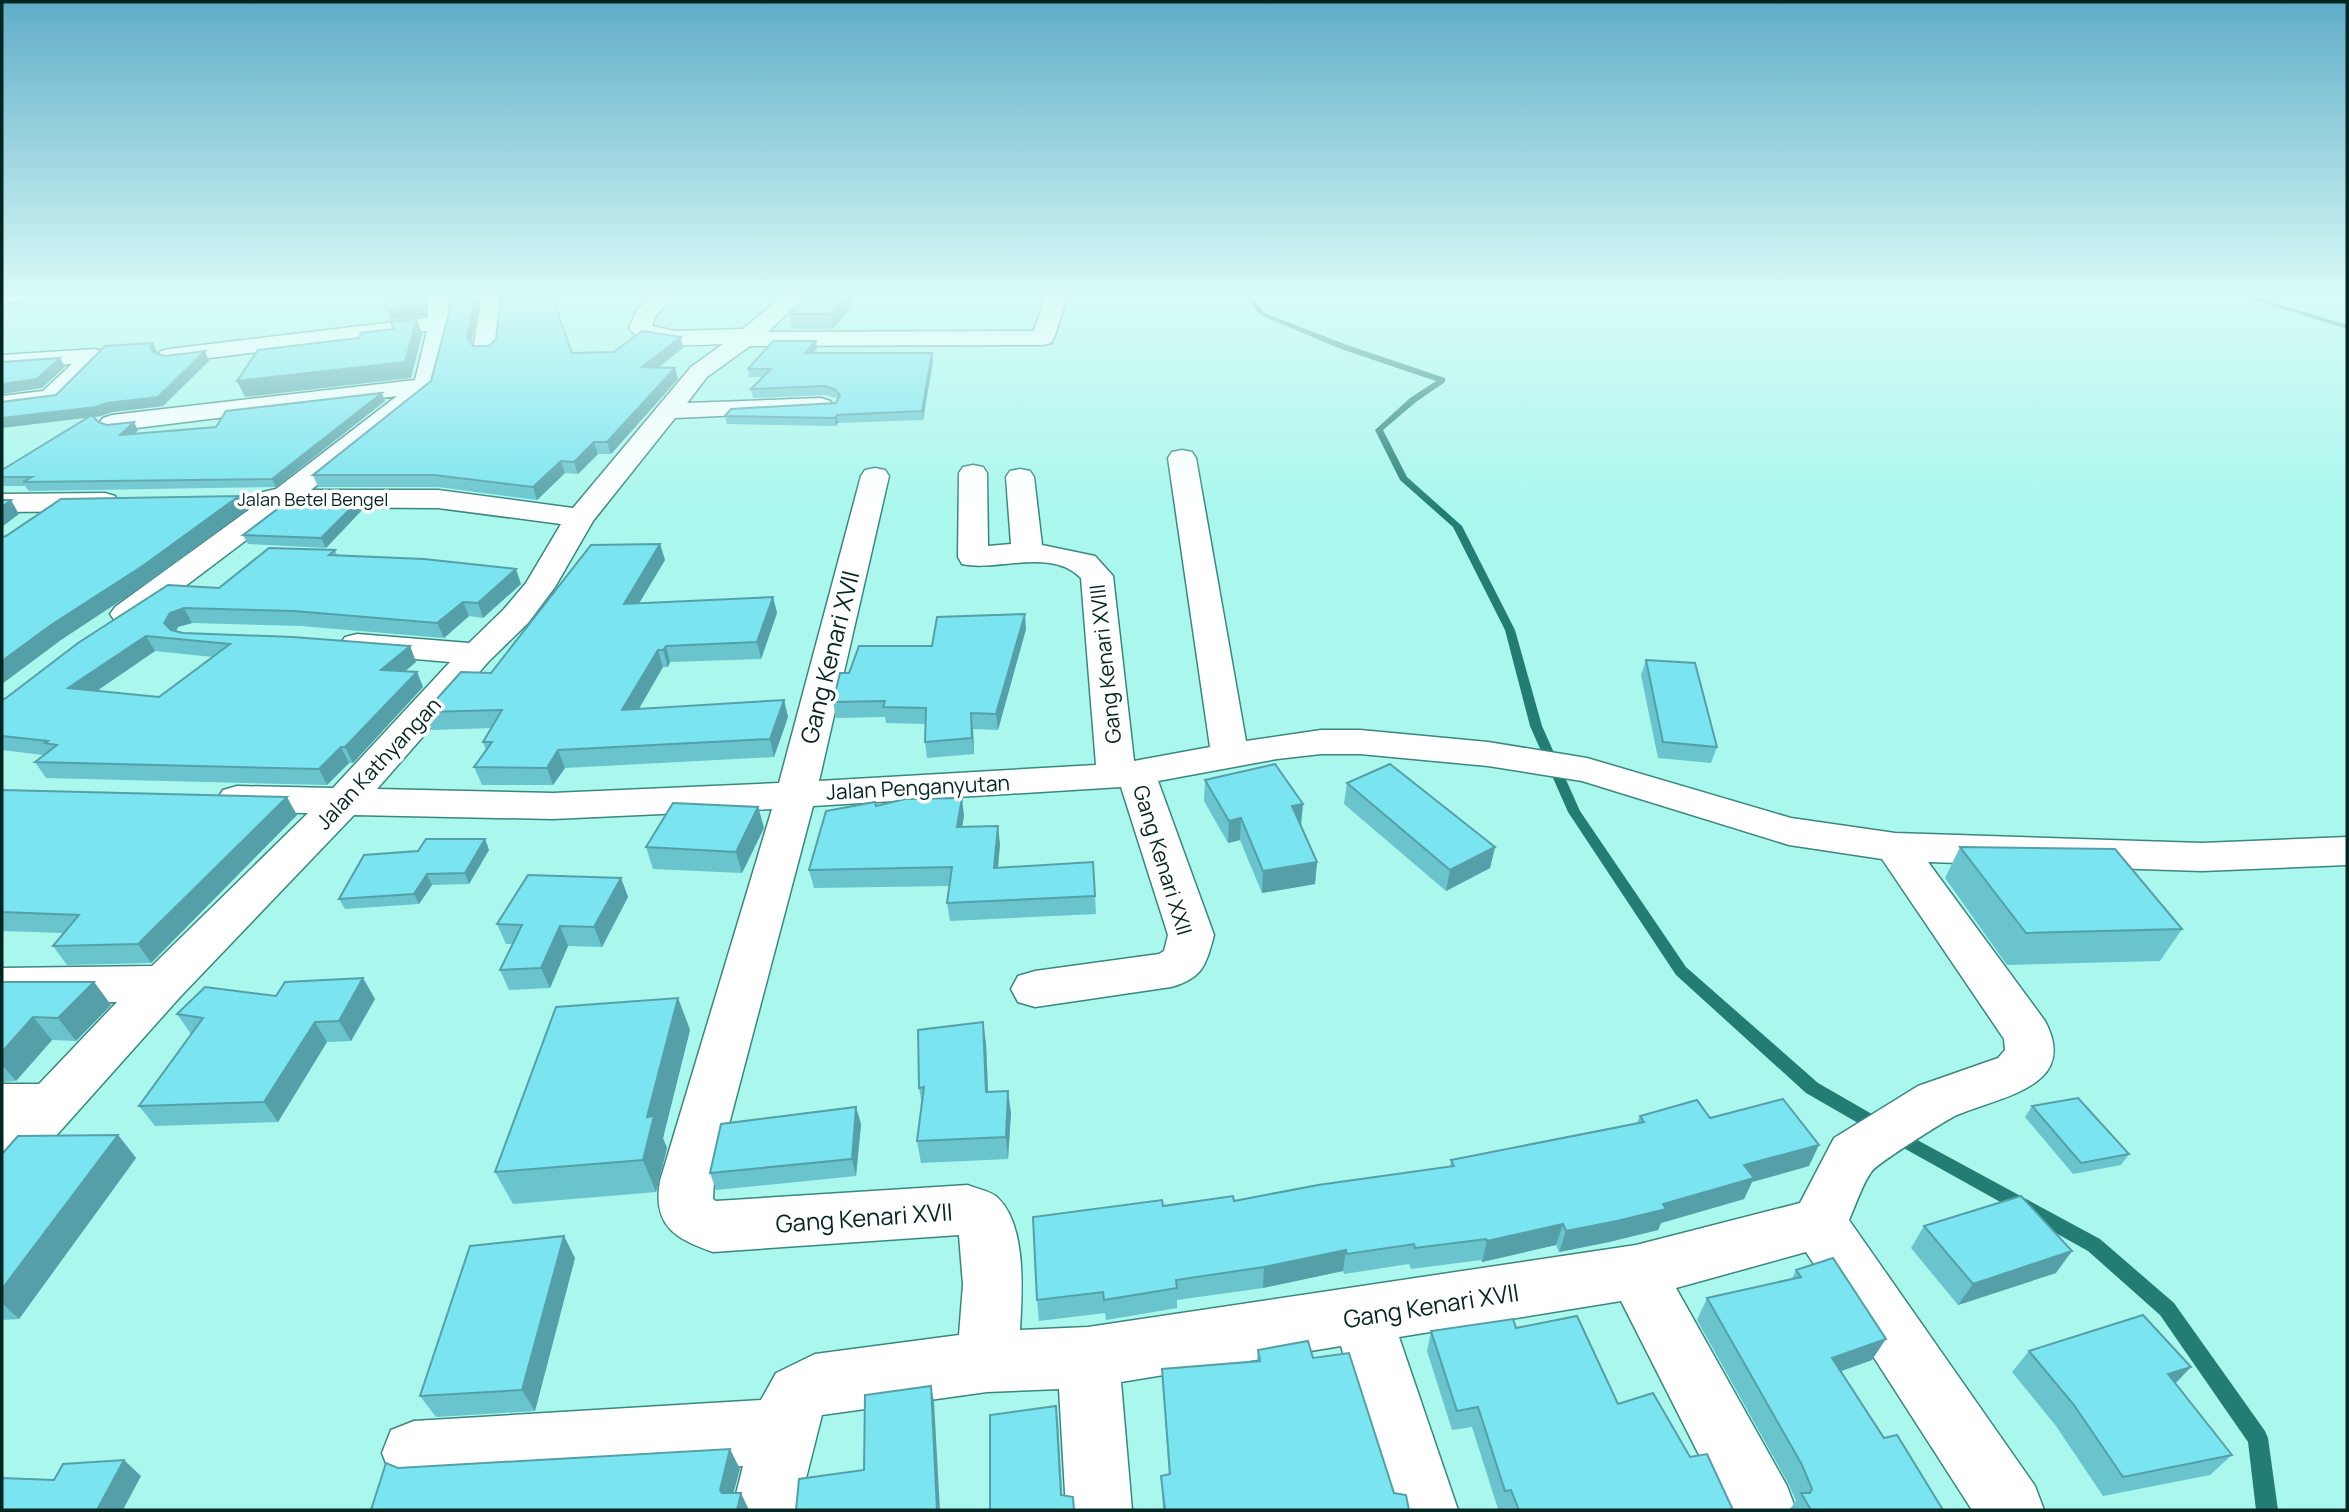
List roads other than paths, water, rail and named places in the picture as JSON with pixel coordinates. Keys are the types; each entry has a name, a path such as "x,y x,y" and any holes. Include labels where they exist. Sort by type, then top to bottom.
{"street":[{"path":"2,403 50,398 84,367"},
{"path":"100,632 164,589 284,498 424,386 428,367"},
{"name":"Jalan Kathyangan","path":"2,1159 26,1105 163,984 345,800 477,654 516,616 539,587 580,518 705,367"},
{"path":"112,423 424,386"},
{"path":"666,411 826,405"},
{"path":"1182,458 1230,756"},
{"name":"Gang Kenari XVIII","path":"973,473 973,557 1027,551 1084,564 1097,576 1126,774"},
{"name":"Gang Kenari XVII","path":"875,476 796,794 687,1181 685,1206 693,1218 713,1227 968,1210 978,1215 984,1223 993,1264 987,1363 1088,1357 1636,1272 1819,1223"},
{"path":"1020,477 1027,551"},
{"name":"Jalan Betel Bengel","path":"242,499 438,499 580,518"},
{"path":"2,503 130,502"},
{"path":"21,529 60,503"},
{"path":"328,642 477,654"},
{"name":"Jalan Penganyutan","path":"206,798 553,806 796,794 1126,774 1321,742 1360,741 1488,754 1587,770 1789,831 1895,846 2202,857 2347,851"},
{"name":"Gang Kenari XXII","path":"1035,989 1171,970 1184,960 1191,935 1126,774"},
{"path":"1895,846 2028,1035 2031,1055 2016,1072 1936,1101 1853,1154 1819,1223 2011,1510"},
{"path":"2,986 163,984"},
{"path":"1636,1272 1763,1510"},
{"path":"1362,1316 1425,1510"},
{"path":"1088,1357 1099,1510"},
{"path":"765,1510 795,1396 815,1385 987,1363"},
{"path":"414,1453 785,1431"}],"waterway":[{"path":"1402,367 1442,380 1413,400 1379,430 1403,478 1457,526 1510,630 1536,726 1574,812 1681,971 1812,1088 1878,1126"},
{"path":"1897,1136 2094,1245 2167,1309 2258,1438 2267,1510"}]}
